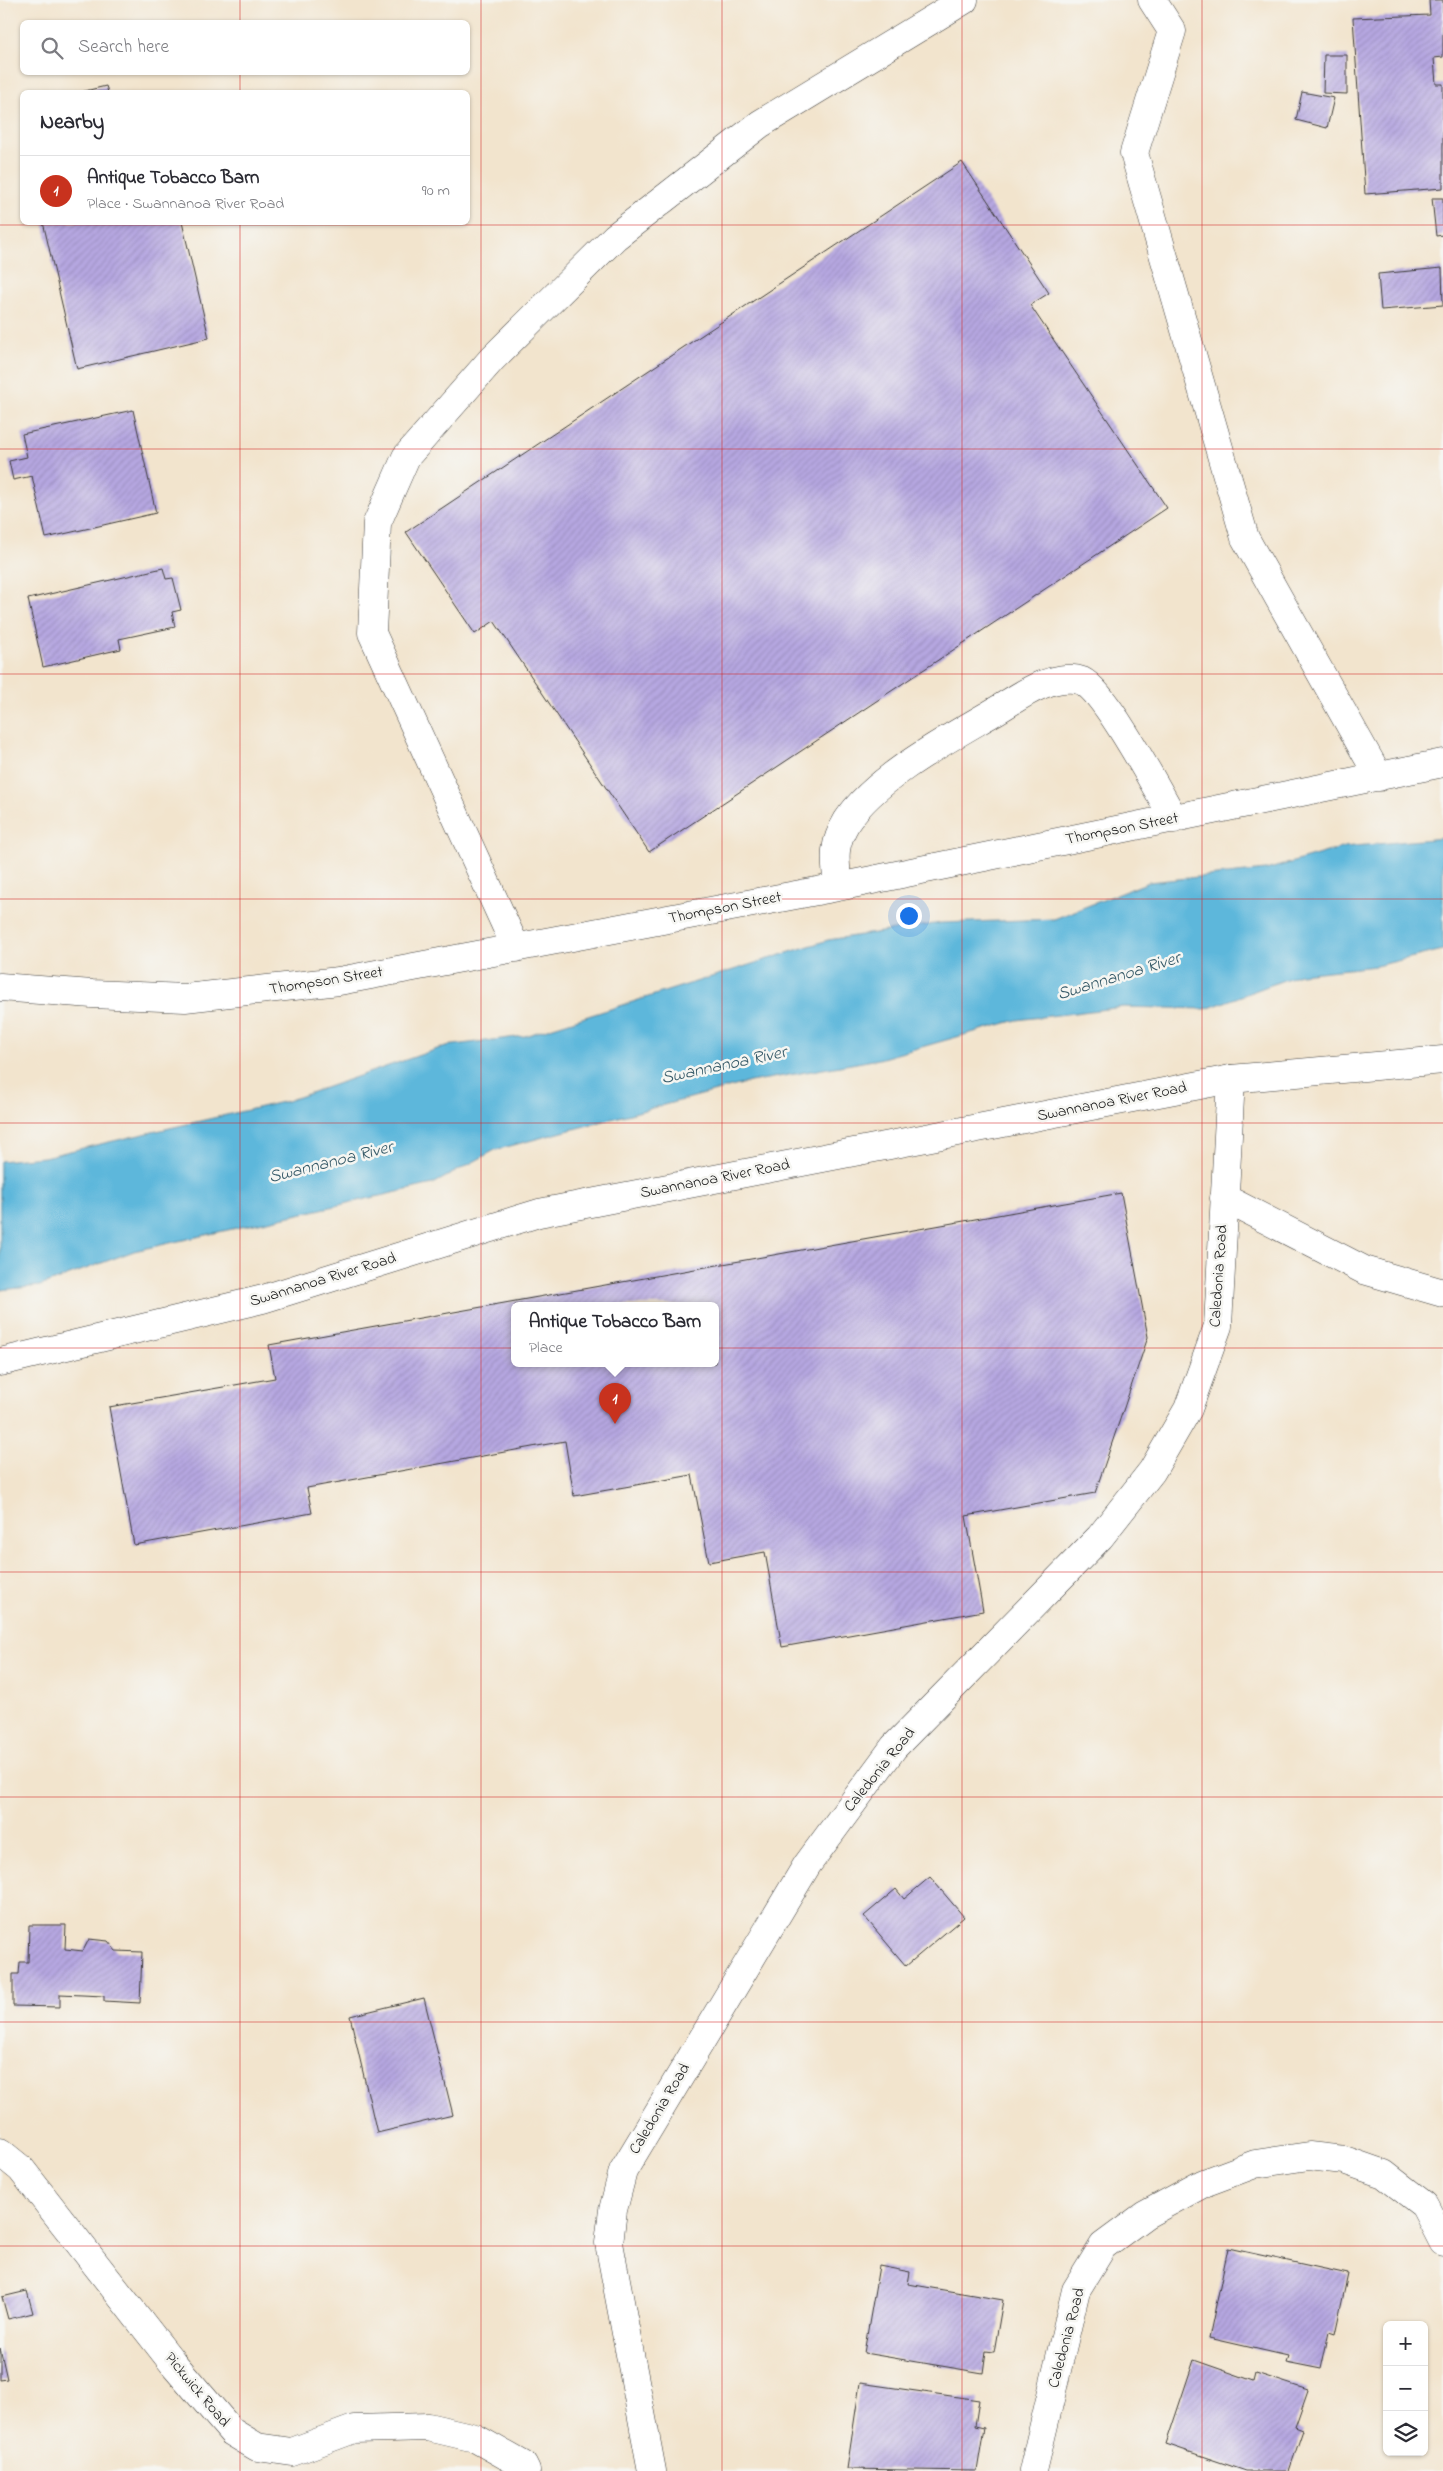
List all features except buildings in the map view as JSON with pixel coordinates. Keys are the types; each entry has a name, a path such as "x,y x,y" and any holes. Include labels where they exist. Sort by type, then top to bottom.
{"street":[{"path":"516,948 372,633 377,523 406,457 492,359 614,237 760,124 964,0"},
{"path":"1152,0 1172,31 1134,153 1245,538 1379,777"},
{"path":"838,886 834,851 847,823 870,795 929,750 1041,684 1063,679 1081,680 1094,689 1107,706 1174,818"},
{"name":"Thompson Street","path":"0,987 185,998 339,981 838,886 1443,763"},
{"name":"Swannanoa River Road","path":"0,1362 263,1299 539,1213 1231,1079 1443,1060"},
{"name":"Caledonia Road","path":"652,2471 609,2243 613,2210 623,2171 807,1865 894,1747 1100,1536 1152,1471 1188,1409 1218,1326 1231,1079"},
{"path":"1224,1198 1364,1270 1443,1294"},
{"name":"Pickwick Road","path":"0,2152 21,2169 173,2362 232,2432 257,2447 292,2452 354,2428 428,2427 475,2438 523,2465 526,2471"},
{"name":"Caledonia Road","path":"1033,2471 1076,2290 1104,2246 1145,2215 1204,2183 1255,2164 1309,2156 1344,2160 1384,2174 1424,2206 1443,2242"}],"water":[{"name":"Swannanoa River","path":"1443,838 1443,950 1376,966 1300,974 1206,1009 1123,1007 1017,1020 879,1059 750,1082 495,1150 433,1184 134,1251 40,1286 0,1290 0,1161 44,1157 287,1101 446,1046 525,1036 828,940 941,923 1054,919 1149,882 1266,870 1344,847"}],"place":[{"name":"Antique Tobacco Barn","path":"615,1424"}]}
